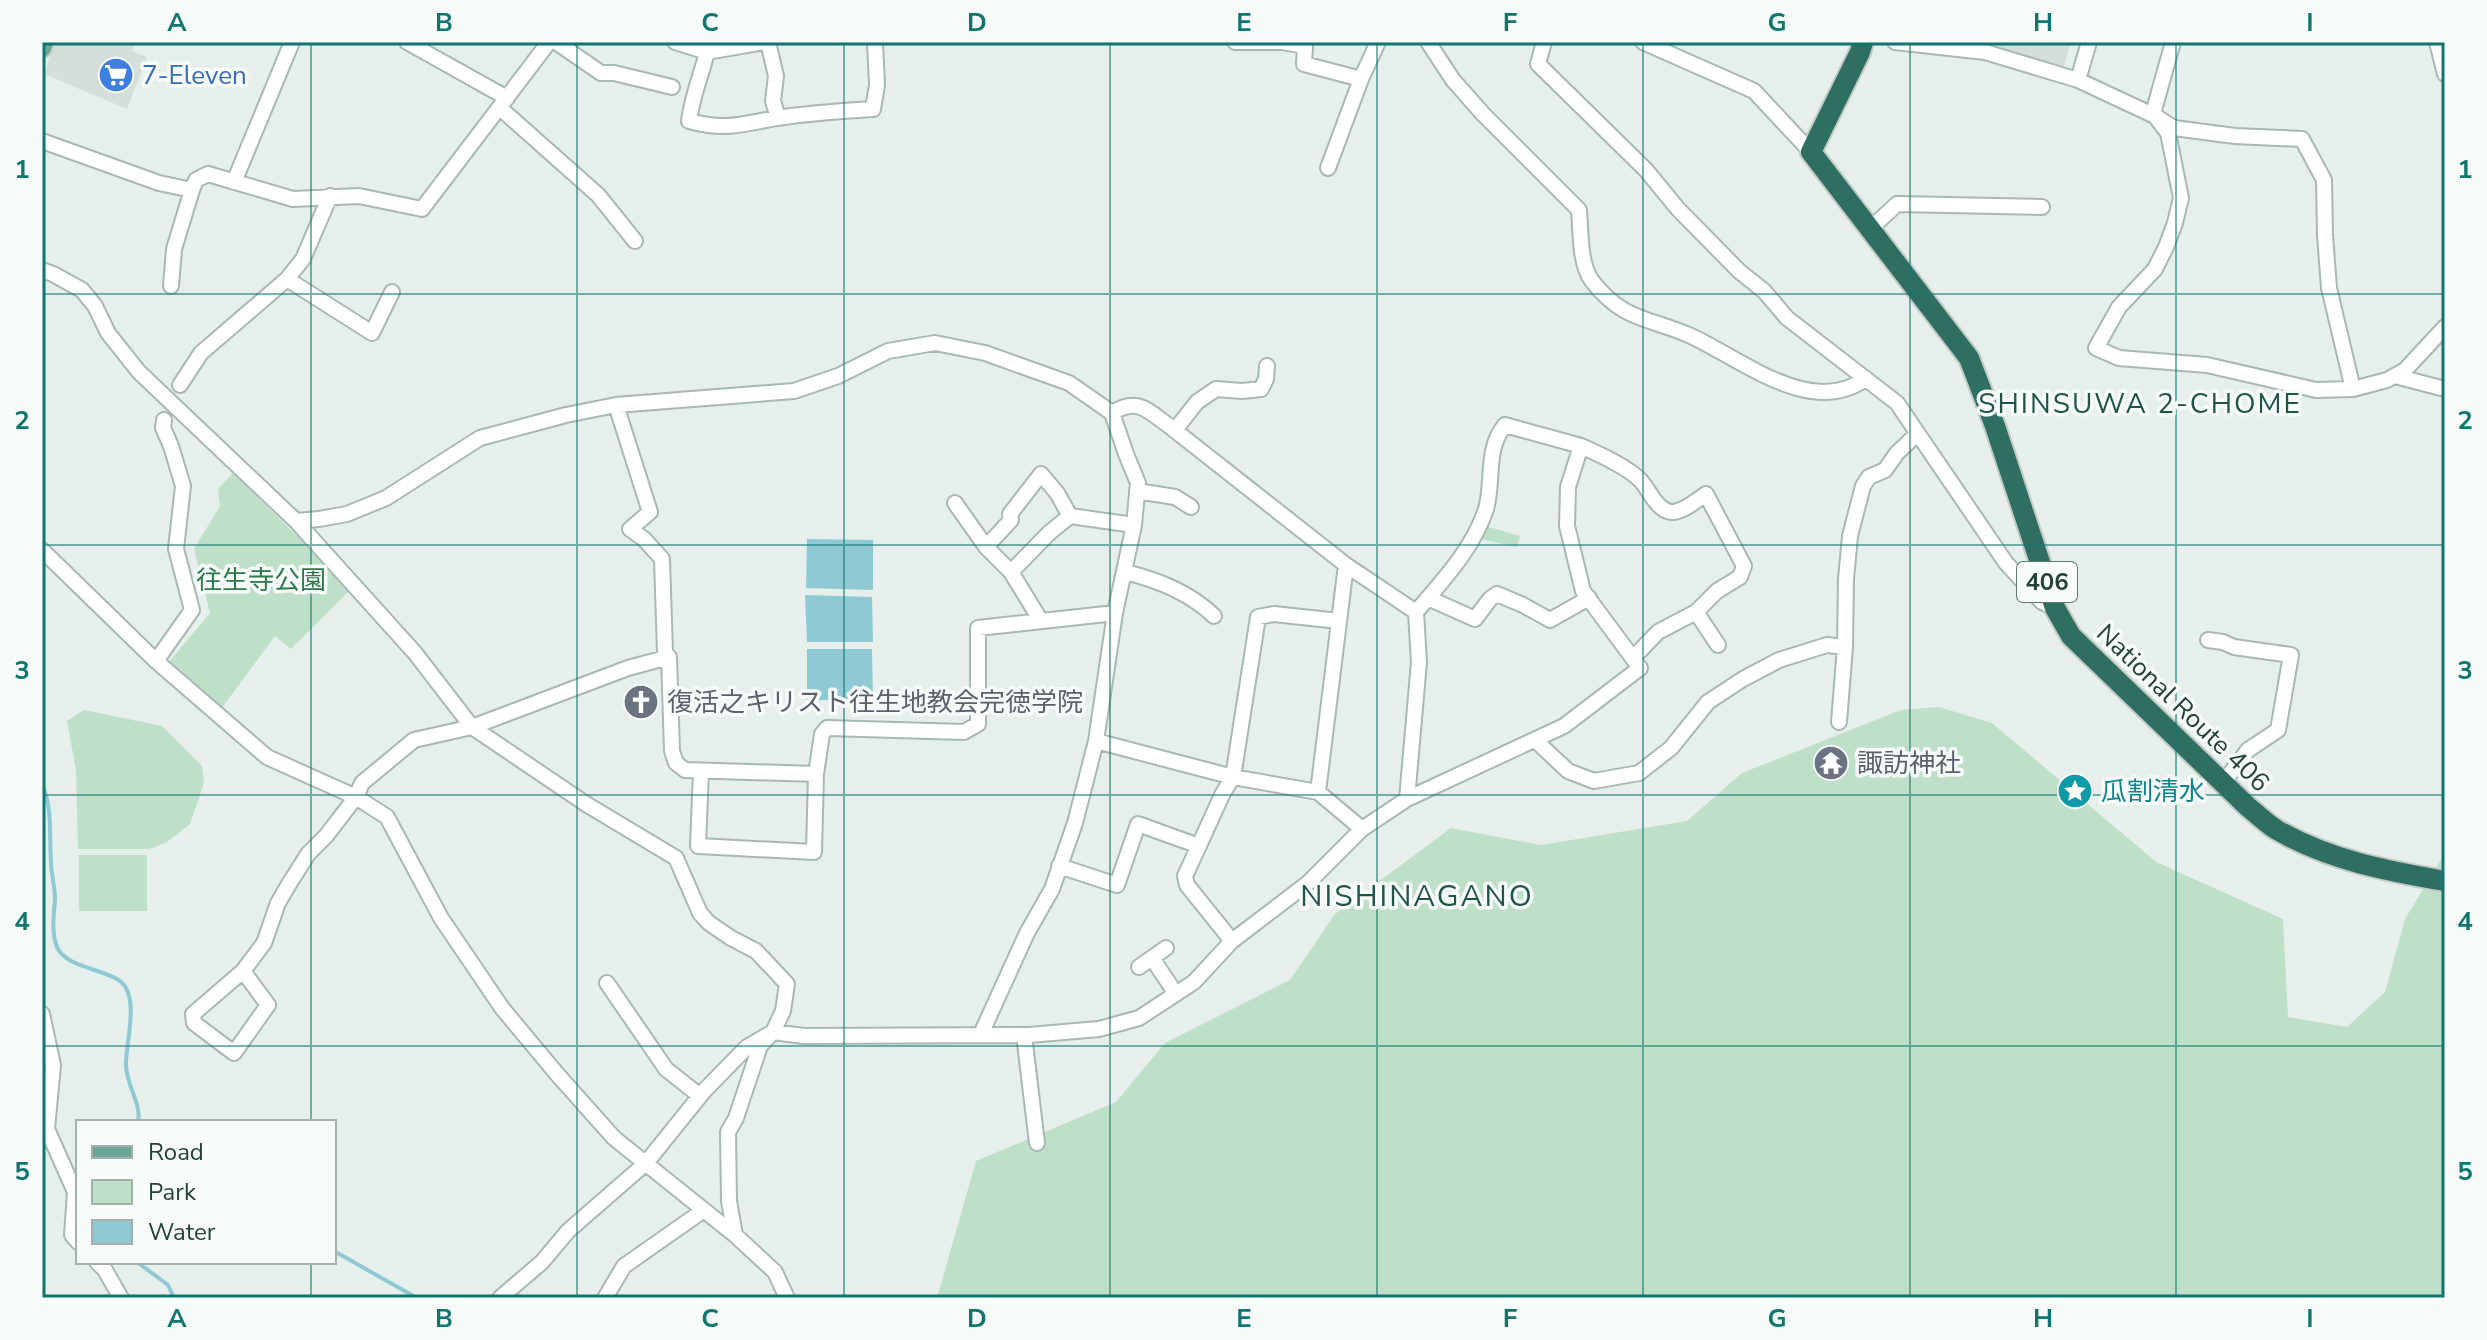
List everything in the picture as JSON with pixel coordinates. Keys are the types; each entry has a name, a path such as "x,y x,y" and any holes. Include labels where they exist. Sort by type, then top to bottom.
{"highway":[{"path":"1811,152 1863,42"},
{"name":"National Route 406","path":"1811,152 1969,358 1995,426 2055,608 2071,636 2275,829 2307,844 2382,870 2445,881"}],"main road":[{"path":"42,48 44,42"}],"street":[{"path":"171,286 174,249 196,180 208,174 293,199 359,196 422,209 549,42"},
{"path":"556,42 601,73 614,73 672,87"},
{"path":"675,42 707,52 767,42 776,76 773,101 778,118"},
{"path":"707,52 691,101 689,121 707,126 733,127 778,118 873,109 877,85 875,42"},
{"path":"1235,42 1281,42 1305,46 1304,64 1361,79"},
{"path":"1328,168 1378,42"},
{"path":"1428,42 1453,80 1483,114 1579,210 1583,257 1589,278 1627,314 1691,336 1762,375 1784,383 1833,392 1852,388 1865,379"},
{"path":"1544,42 1538,64 1646,170 1678,209 1739,271 1764,291 1787,318 1897,403 2006,563 2042,602 2055,608"},
{"path":"1643,42 1754,91 1811,152"},
{"path":"1895,42 1985,52 2078,80 2174,128 2235,136 2302,139 2324,180 2329,288 2353,389"},
{"path":"2078,80 2089,42"},
{"path":"2173,42 2154,110 2168,133 2181,198 2175,223 2155,269 2119,307 2096,348 2119,358 2207,365 2316,390 2353,389 2405,370 2445,327"},
{"path":"234,182 290,43"},
{"path":"411,43 503,103 598,195 635,241"},
{"path":"2435,45 2445,74"},
{"path":"42,141 159,183 192,190"},
{"path":"180,385 201,353 287,279 303,259 330,196"},
{"path":"1869,230 1897,204 2042,207"},
{"path":"42,270 82,290 95,306 108,333 139,372 296,521 415,653 472,727 586,804 676,858 700,913 731,938 756,951 787,984 783,1011 773,1032 760,1046 736,1118 728,1132 729,1201 735,1235"},
{"path":"287,279 372,333 392,292"},
{"path":"296,521 347,514 386,498 480,438 616,405 794,391 838,376 888,351 935,343 985,353 1069,383 1112,413 1138,483 1134,525 1115,613 1096,741 1075,823 1052,889 1027,933 981,1034"},
{"path":"1175,430 1197,402 1216,389 1261,389 1267,366"},
{"path":"2395,376 2445,389"},
{"path":"616,405 650,512 630,529 662,559 665,653 669,657 672,751 676,763 685,770 816,774"},
{"path":"1112,413 1123,406 1139,405 1346,565 1416,612"},
{"path":"156,661 192,610 176,549 183,486 163,428 164,420"},
{"path":"500,1298 542,1262 568,1231 646,1163 700,1096 747,1047 773,1032 804,1036 1024,1035 1099,1029 1139,1018 1194,982 1232,941 1308,883 1362,829 1407,799 1564,726 1637,663 1658,632 1696,612 1717,591 1740,577 1744,566 1706,494 1670,512 1661,508 1642,481 1633,474 1581,446 1505,425 1494,437 1486,508 1466,552 1416,612 1419,662 1407,799"},
{"path":"1839,722 1850,536 1863,486 1869,477 1885,470 1917,434"},
{"path":"1581,446 1568,487 1567,526 1583,591 1637,663"},
{"path":"986,547 1011,520 1010,514 1041,474 1070,516"},
{"path":"1137,491 1175,497 1191,507"},
{"path":"955,503 986,547 1011,572 1041,621"},
{"path":"1011,572 1070,516 1134,525"},
{"path":"42,550 156,661 267,757 356,797 387,817 441,918 502,1008 614,1138 735,1235 775,1272 787,1298"},
{"path":"1318,792 1346,565"},
{"path":"1125,572 1154,579 1175,589 1200,602 1214,616"},
{"path":"1428,598 1475,619 1497,594 1550,620 1589,598"},
{"path":"1696,612 1718,645"},
{"path":"701,771 698,846 814,852 816,774 822,734 827,728 964,732 978,724 978,628 1115,613"},
{"path":"1232,941 1187,885 1185,876 1233,777 1258,617 1274,614 1339,621"},
{"path":"2208,640 2291,655 2278,730 2248,750 2223,783"},
{"path":"1535,740 1568,771 1594,781 1639,773 1671,748 1708,702 1743,679 1779,660 1827,645 1845,647"},
{"path":"243,971 268,1005 234,1053 194,1023 193,1014 243,971 264,943 278,903 294,875 356,797 362,783 414,740 472,727 628,668 669,657"},
{"path":"1096,741 1233,777 1318,792 1362,829"},
{"path":"1059,866 1117,885 1138,824 1199,846"},
{"path":"1139,967 1166,948"},
{"path":"1152,958 1176,994"},
{"path":"607,983 666,1069 700,1096"},
{"path":"42,1014 53,1065 47,1129 75,1192 72,1235 76,1240"},
{"path":"1024,1035 1037,1143"},
{"path":"605,1298 624,1266 704,1210"},
{"path":"99,1264 121,1298"}],"shaded area":[{"path":"55,42 136,42 132,51 147,57 127,109 44,74"},
{"path":"1978,42 2071,42 2064,67"}],"green space":[{"name":"往生寺公園","path":"233,473 351,589 291,649 275,636 221,709 164,668 210,613 194,549 220,506 218,489"},
{"path":"1482,525 1520,536 1517,547 1476,538"},
{"path":"1939,707 1992,723 2156,862 2283,919 2288,1017 2347,1027 2385,992 2405,919 2445,853 2445,1298 937,1298 976,1161 1116,1102 1165,1043 1290,980 1335,914 1451,828 1541,845 1687,821 1742,773 1901,710"},
{"path":"84,710 162,726 202,766 204,783 190,824 167,842 150,849 78,849 76,770 67,721"},
{"path":"79,855 147,855 147,911 79,911"}],"water":[{"path":"807,539 873,540 873,590 806,588"},
{"path":"805,595 872,597 873,642 807,642"},
{"path":"807,649 872,649 873,700 807,700"}],"waterway":[{"path":"42,784 49,813 55,941 61,954 68,959 113,977 126,988 131,1008 126,1071 138,1108 138,1120"},
{"path":"336,1252 417,1298"},
{"path":"140,1264 168,1285 174,1298"}],"place":[{"name":"7-Eleven","path":"116,75"},
{"name":"復活之キリスト往生地教会完徳学院","path":"641,702"},
{"name":"諏訪神社","path":"1831,763"},
{"name":"瓜割清水","path":"2075,791"}],"district":[{"name":"SHINSUWA 2-CHOME","path":"2140,404"},
{"name":"NISHINAGANO","path":"1417,896"}]}
